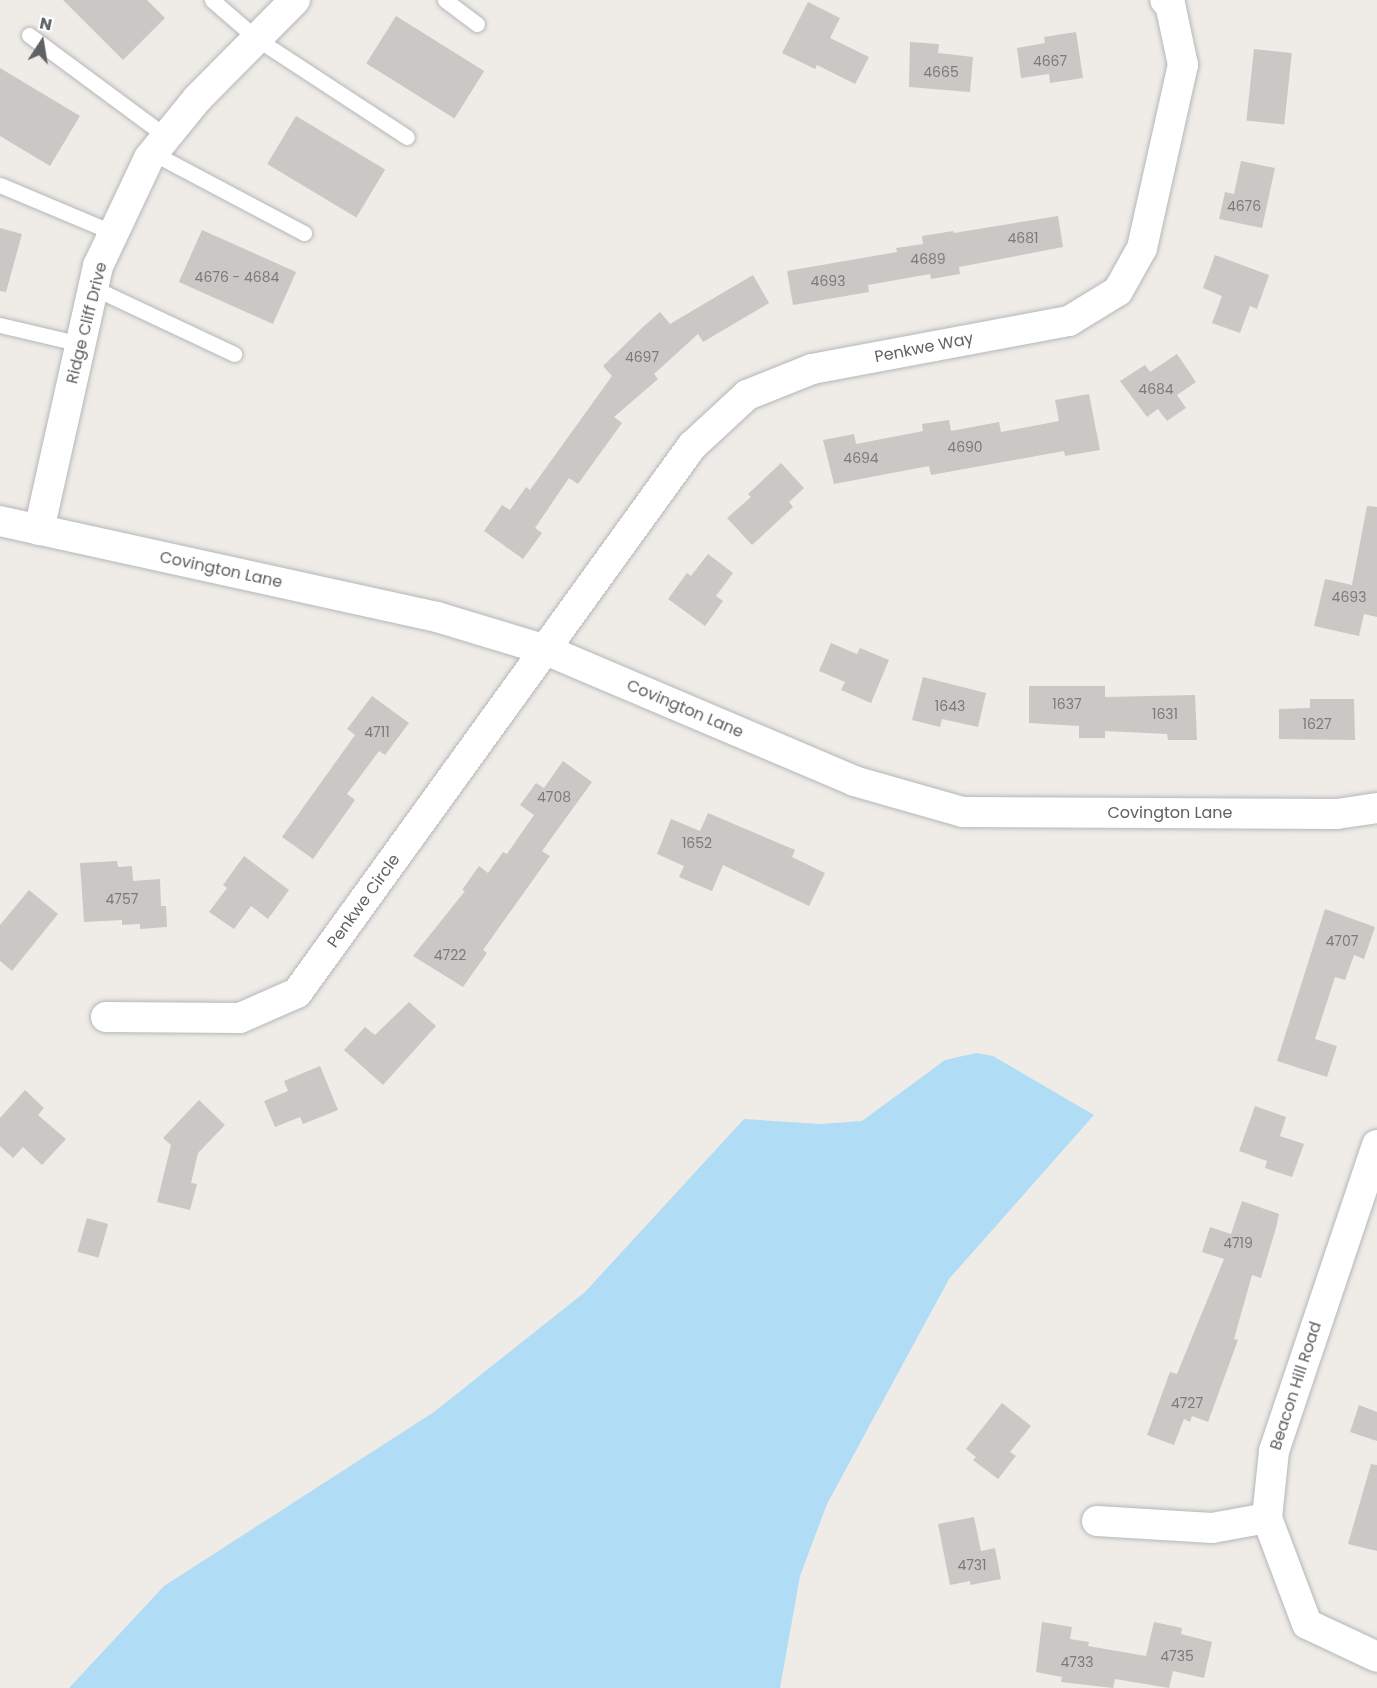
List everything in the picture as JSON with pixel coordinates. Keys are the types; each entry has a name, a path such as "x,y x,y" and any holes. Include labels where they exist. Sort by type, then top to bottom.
{"street":[{"name":"Ridge Cliff Drive","path":"39,530 98,266 160,145 198,98 295,0"},
{"name":"Penkwe Way","path":"546,650 692,446 747,395 812,369 1069,321 1118,291 1142,248 1183,65 1170,4 1165,0"},
{"name":"Covington Lane","path":"0,521 436,617 546,650 854,781 963,812 1337,814 1377,808"},
{"name":"Penkwe Circle","path":"106,1017 240,1018 297,993 546,650"},
{"name":"Beacon Hill Road","path":"1377,1145 1274,1451 1268,1518 1307,1624 1377,1658"},
{"path":"1097,1521 1212,1527 1268,1518"}],"lane":[{"path":"213,0 257,39 406,137"},
{"path":"445,0 477,24"},
{"path":"29,35 160,145 304,234"},
{"path":"0,185 114,233"},
{"path":"94,288 234,354"},
{"path":"0,325 81,344"}],"water":[{"path":"976,1053 993,1056 1094,1115 949,1279 827,1504 800,1576 780,1688 69,1688 164,1586 434,1412 585,1292 744,1119 820,1124 862,1121 945,1060"}],"building":[{"path":"63,0 147,0 165,18 123,60"},
{"path":"808,2 840,18 830,38 869,57 855,84 817,65 815,69 782,53"},
{"path":"396,16 484,71 455,119 366,63"},
{"path":"1076,32 1083,78 1050,83 1049,74 1021,78 1017,48 1045,43 1044,37"},
{"path":"910,42 939,44 938,53 973,57 970,92 909,87"},
{"path":"1254,49 1292,53 1284,125 1246,121"},
{"path":"0,68 80,116 50,166 0,136"},
{"path":"296,116 385,170 356,218 267,164"},
{"path":"1241,161 1275,168 1262,228 1219,219 1225,192 1234,194"},
{"path":"1058,216 1063,247 959,267 960,274 931,279 930,274 868,285 869,292 793,305 787,271 897,252 896,248 923,244 922,236"},
{"path":"0,228 22,234 6,292 0,291"},
{"path":"202,230 296,272 273,324 179,282"},
{"path":"1215,255 1269,275 1257,309 1250,306 1240,333 1212,323 1222,296 1203,288"},
{"path":"753,275 769,303 703,342 698,334 654,374 658,379 614,417 622,423 578,484 569,478 535,528 542,533 523,559 484,531 502,505 510,510 526,487 530,490 612,376 603,366 644,326 660,312 670,324"},
{"path":"1177,354 1196,382 1177,395 1186,408 1167,421 1158,409 1147,417 1120,381 1145,365 1150,372"},
{"path":"1089,394 1100,450 1065,456 1064,451 931,475 929,466 834,484 823,440 854,434 856,444 923,431 922,424 949,420 951,431 999,422 1001,432 1059,421 1055,400"},
{"path":"781,463 804,488 789,502 793,507 752,545 727,518 751,497 748,494"},
{"path":"1367,506 1377,507 1377,617 1364,614 1359,636 1314,626 1325,579 1352,585"},
{"path":"708,554 733,573 716,596 723,601 705,626 668,599 687,573 691,576"},
{"path":"831,643 857,654 860,648 889,660 871,703 841,690 845,682 819,671"},
{"path":"923,677 986,693 978,727 942,719 940,727 912,720"},
{"path":"1029,686 1105,686 1105,697 1195,695 1197,740 1168,740 1167,734 1105,731 1105,738 1079,738 1079,726 1029,723"},
{"path":"372,696 409,723 385,755 379,751 347,794 355,800 313,859 282,837 355,735 347,729"},
{"path":"1310,699 1354,699 1355,740 1279,739 1279,709 1310,708"},
{"path":"563,761 592,782 542,851 550,856 483,950 487,953 463,987 413,956 465,891 462,890 479,866 488,873 503,852 507,854 534,815 520,805 536,783 544,788"},
{"path":"708,813 795,850 792,857 825,873 809,906 723,865 712,891 679,877 684,866 657,854 671,819 700,831"},
{"path":"244,856 289,890 268,919 251,906 234,929 209,912 227,888 223,885"},
{"path":"117,861 118,867 132,866 133,881 160,879 161,906 166,906 167,927 140,929 140,924 122,925 122,920 84,922 80,863"},
{"path":"29,890 58,914 12,971 0,961 0,925"},
{"path":"1325,909 1375,927 1364,959 1354,955 1345,980 1335,977 1315,1039 1337,1046 1327,1077 1277,1061"},
{"path":"409,1002 436,1026 383,1085 344,1050 365,1027 375,1035"},
{"path":"320,1066 338,1110 303,1124 300,1117 275,1127 264,1101 288,1091 284,1081"},
{"path":"25,1090 44,1108 38,1115 66,1139 42,1165 23,1147 13,1158 0,1146 0,1118"},
{"path":"199,1100 225,1125 198,1153 191,1183 197,1184 190,1210 157,1202 171,1145 163,1138"},
{"path":"1255,1106 1286,1117 1280,1136 1304,1144 1292,1177 1265,1168 1267,1161 1239,1151"},
{"path":"1242,1201 1279,1214 1276,1228 1261,1278 1252,1275 1234,1339 1238,1340 1208,1422 1192,1416 1190,1422 1184,1419 1174,1445 1147,1435 1170,1372 1177,1374 1224,1259 1202,1252 1210,1227 1231,1234"},
{"path":"87,1218 108,1224 99,1258 77,1252"},
{"path":"1002,1403 1031,1426 1010,1452 1016,1456 998,1479 973,1460 976,1457 966,1449"},
{"path":"1359,1405 1377,1412 1377,1441 1350,1432"},
{"path":"1371,1464 1377,1465 1377,1551 1348,1544"},
{"path":"974,1517 981,1551 995,1548 1001,1579 970,1585 970,1581 950,1585 938,1524"},
{"path":"1042,1622 1072,1627 1070,1639 1089,1642 1088,1646 1146,1656 1154,1622 1182,1628 1181,1634 1212,1642 1204,1678 1173,1671 1169,1688 1115,1679 1113,1688 1061,1682 1062,1677 1036,1672"}]}
